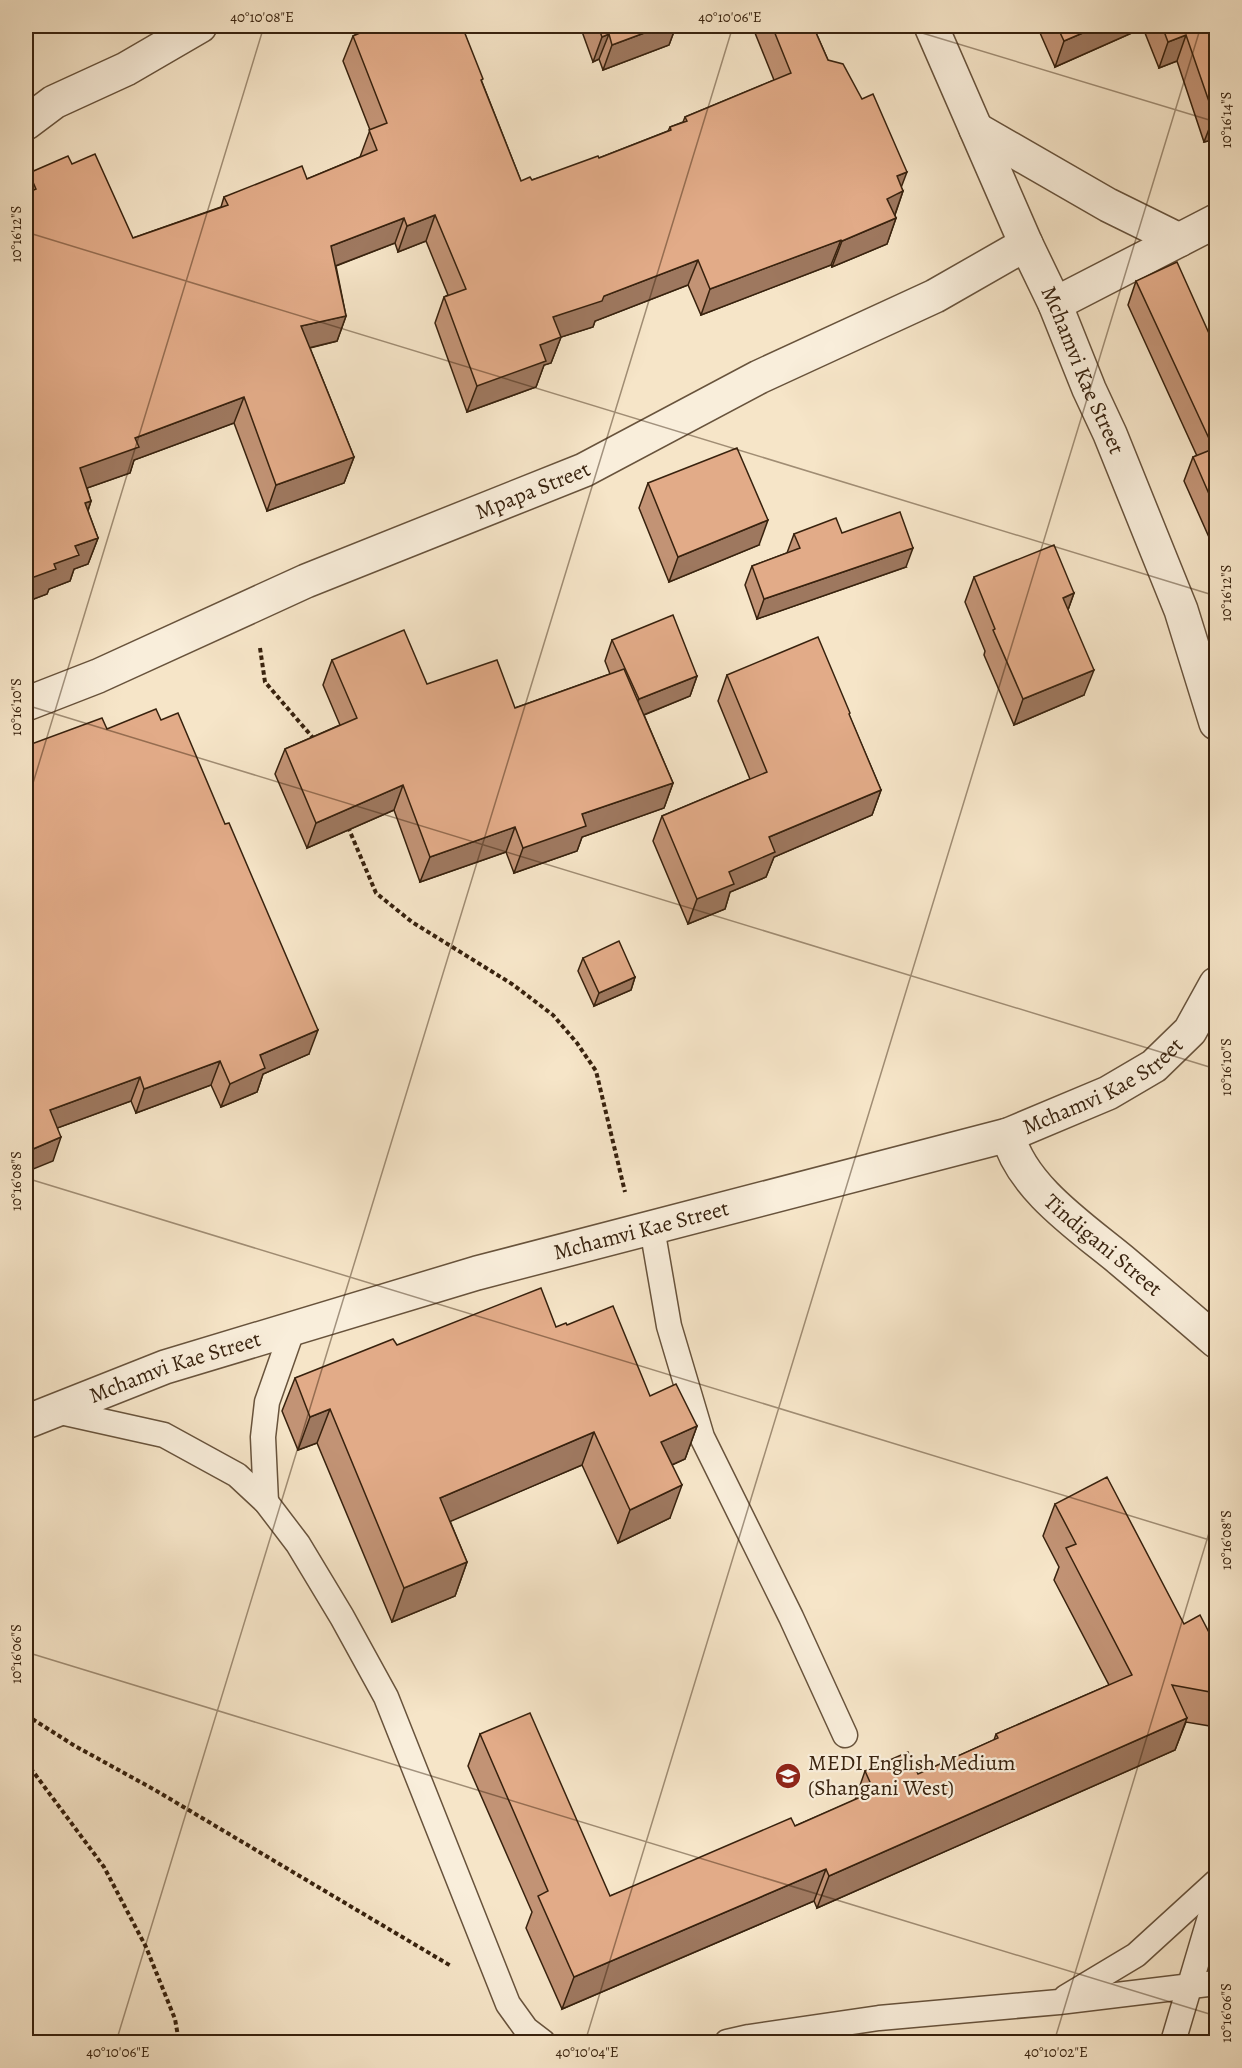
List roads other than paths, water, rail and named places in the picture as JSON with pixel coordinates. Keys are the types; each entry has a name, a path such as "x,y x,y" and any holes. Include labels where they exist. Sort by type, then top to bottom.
{"street":[{"path":"26,123 54,102 126,69 200,26"},
{"name":"Mchamvi Kae Street","path":"931,26 1026,244 1056,304 1089,389 1110,434 1181,610 1216,723"},
{"path":"975,129 1108,205 1179,240"},
{"path":"1056,304 1216,221"},
{"name":"Mpapa Street","path":"26,704 98,675 316,576 584,470 759,377 935,296 1026,244"},
{"name":"Mchamvi Kae Street","path":"26,1422 165,1367 477,1273 1008,1135 1108,1093 1154,1066 1190,1031 1216,984"},
{"name":"Tindigani Street","path":"1008,1135 1011,1149 1019,1164 1066,1216 1216,1341"}],"lane":[{"path":"644,1230 669,1326 702,1437 791,1617 845,1735"},
{"path":"266,1502 263,1437 267,1402 293,1328"},
{"path":"56,1411 164,1435 237,1476 266,1502 298,1544 386,1697 508,2004 526,2029 543,2043"},
{"path":"1059,2002 1136,1954 1216,1882"},
{"path":"1173,2043 1216,1897"},
{"path":"727,2043 749,2037 879,2018 1059,2002 1216,1983"}],"place":[{"name":"MEDI English Medium (Shangani West)","path":"788,1776"}]}
